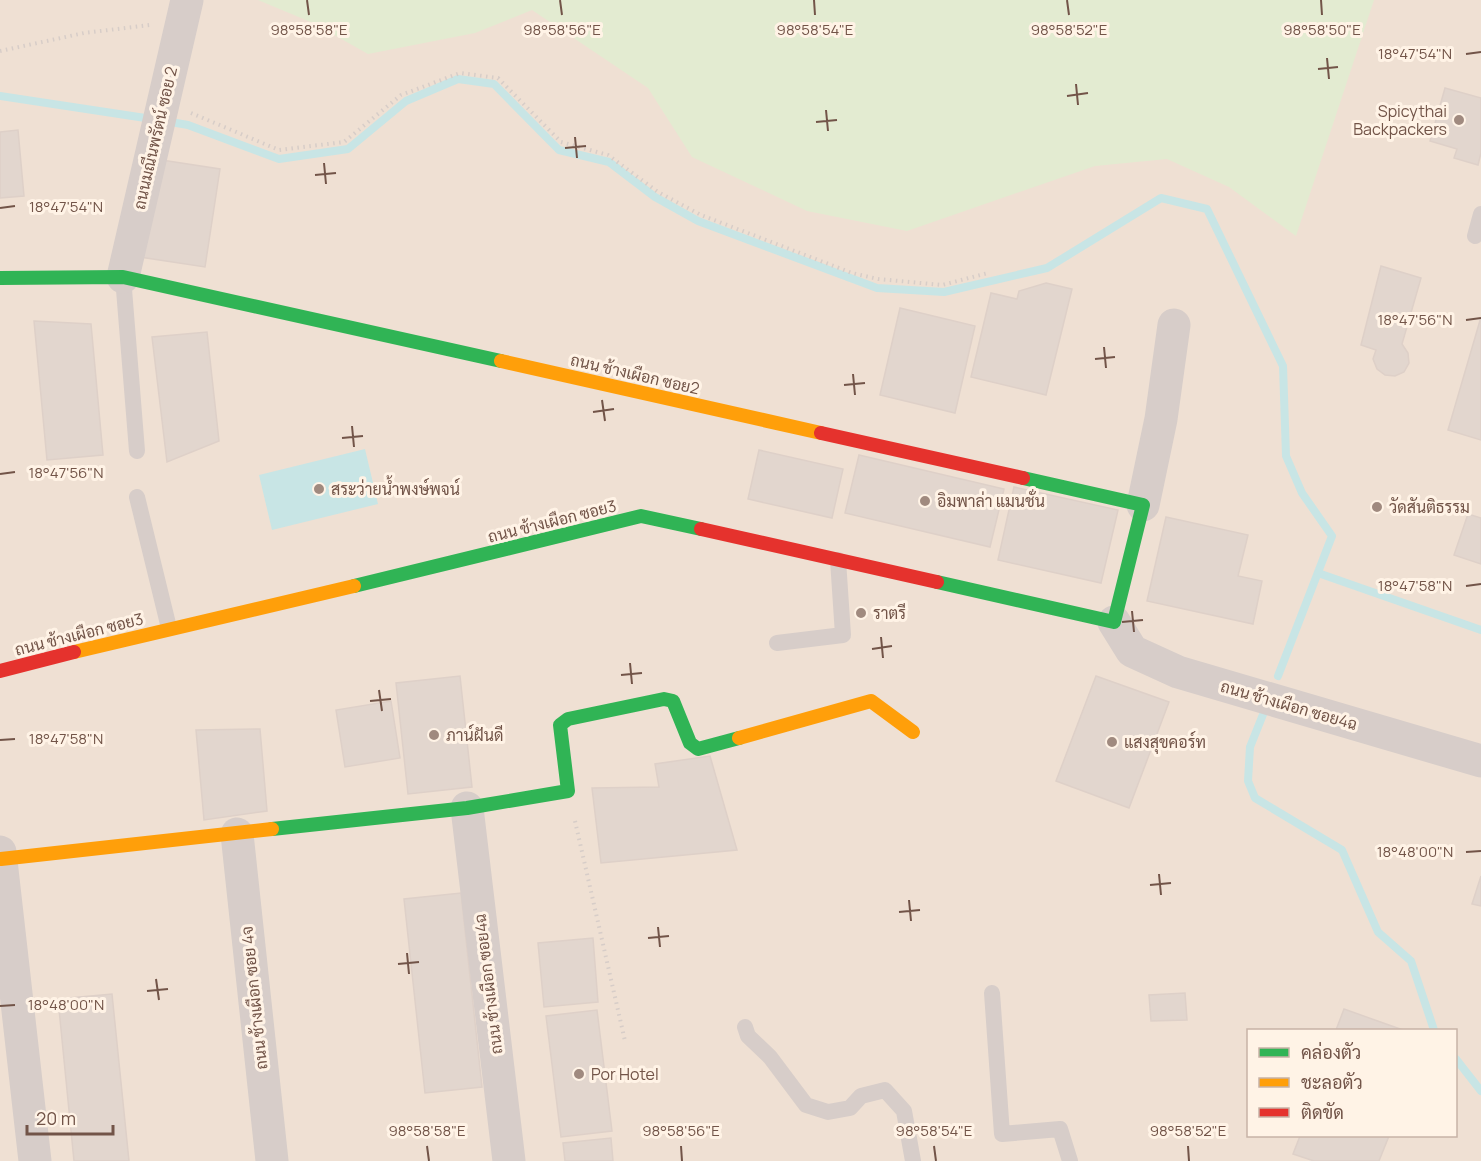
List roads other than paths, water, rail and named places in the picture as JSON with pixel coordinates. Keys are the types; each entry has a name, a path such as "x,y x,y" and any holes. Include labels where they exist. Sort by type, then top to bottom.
{"street":[{"name":"ถนนมณีนพรัตน์ ซอย 2","path":"123,277 183,15"},
{"name":"ถนน ช้างเผือก ซอย2","path":"0,278 123,277 1143,505"},
{"path":"1114,622 1143,505 1161,419 1174,325"},
{"name":"ถนน ช้างเผือก ซอย3","path":"0,671 169,628 246,612 641,516 1114,622"},
{"name":"ถนน ช้างเผือก ซอย4ฉ","path":"1114,622 1132,651 1178,672 1481,761"},
{"path":"1,859 466,808 568,791 560,725 568,719 664,699 673,701 690,743 698,749 705,749 871,701 913,732"},
{"name":"ถนน ช้างเผือก ซอย4ฉ","path":"466,808 509,1161"},
{"name":"ถนน ช้างเผือก ซอย 4จ","path":"237,834 272,1161"},
{"path":"0,852 35,1161"}],"lane":[{"path":"1474,236 1481,213"},
{"path":"123,277 137,451"},
{"path":"137,497 169,628"},
{"path":"777,643 843,635 837,560"},
{"path":"992,993 1002,1134 1060,1129 1070,1161"},
{"path":"745,1027 748,1036 770,1057 806,1105 828,1112 850,1108 861,1096 885,1090 904,1111 913,1161"}],"water":[{"name":"สระว่ายน้ำพงษ์พจน์","path":"365,449 378,504 272,530 259,475"}],"waterway":[{"path":"165,121 188,125 279,159 348,149 406,101 458,79 494,84 559,150 609,162 655,197 698,221 877,288 944,292 1047,268 1161,198 1207,209 1283,366 1286,456 1302,493 1332,536 1278,676"},
{"path":"0,96 152,119"},
{"path":"1318,573 1481,630"},
{"path":"1264,712 1250,747 1248,781 1255,798 1342,850 1378,932 1411,961 1434,1029"},
{"path":"1457,1060 1481,1091"}],"place":[{"name":"Spicythai Backpackers","path":"1459,120"},
{"name":"สระว่ายน้ำพงษ์พจน์","path":"319,489"},
{"name":"อิมพาล่า แมนชั่น","path":"925,501"},
{"name":"วัดสันติธรรม","path":"1377,507"},
{"name":"ราตรี","path":"861,613"},
{"name":"ภาน์ฝันดี","path":"434,735"},
{"name":"แสงสุขคอร์ท","path":"1112,742"},
{"name":"Por Hotel","path":"579,1074"}]}
